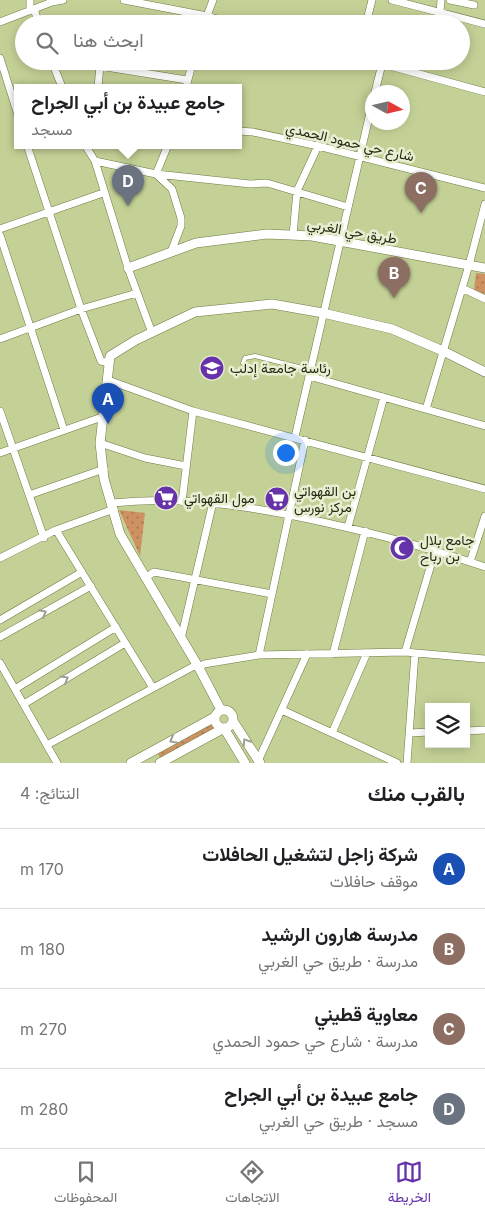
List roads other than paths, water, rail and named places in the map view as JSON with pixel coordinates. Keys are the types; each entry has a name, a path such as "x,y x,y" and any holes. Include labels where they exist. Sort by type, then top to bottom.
{"street":[{"path":"30,0 34,15"},
{"path":"19,15 63,0"},
{"path":"124,0 202,15"},
{"path":"207,15 213,0"},
{"path":"368,15 372,0"},
{"path":"392,0 448,15"},
{"path":"440,13 442,0"},
{"path":"450,0 474,6"},
{"path":"0,22 15,16"},
{"path":"470,20 485,24"},
{"path":"0,58 14,102"},
{"path":"56,70 61,84"},
{"path":"98,84 100,70"},
{"path":"119,70 186,84 190,70"},
{"path":"377,85 380,70"},
{"path":"404,70 485,92"},
{"path":"295,438 366,130"},
{"name":"شارع حي حمود الحمدي","path":"242,131 318,146 485,188"},
{"path":"292,235 297,191 318,146"},
{"path":"28,149 48,212 101,361 110,363"},
{"path":"88,149 95,161 128,268 152,333"},
{"path":"156,174 166,149"},
{"path":"95,161 156,174 250,184 267,183 348,206"},
{"path":"156,174 172,189 181,218 181,226 171,252"},
{"path":"0,229 104,193"},
{"path":"426,409 485,204"},
{"name":"طريق حي الغربي","path":"128,268 196,243 267,234 312,236 485,268"},
{"path":"0,235 64,430"},
{"path":"462,288 485,299"},
{"path":"0,339 82,309 137,293"},
{"path":"245,763 224,728 219,727 216,722 218,714 197,666 120,534 104,479 100,443 110,356 136,340 195,312 272,304 323,313 392,329 485,372"},
{"path":"309,373 485,426"},
{"path":"108,380 193,411 485,489"},
{"path":"348,527 384,397"},
{"path":"0,411 44,538"},
{"path":"182,502 193,411"},
{"path":"0,453 102,417"},
{"path":"259,655 305,440"},
{"path":"100,443 145,458 186,466"},
{"path":"29,495 104,469"},
{"path":"0,558 44,538 56,530 113,506 131,501 214,502 290,514 365,531 485,567"},
{"path":"181,639 214,502"},
{"path":"470,562 485,516"},
{"path":"56,530 153,688"},
{"path":"333,654 365,531"},
{"path":"405,652 435,551"},
{"path":"0,620 82,572"},
{"path":"145,578 154,572 272,594"},
{"path":"0,637 91,586"},
{"path":"15,689 116,627"},
{"path":"24,704 125,643"},
{"path":"47,745 153,688 204,664 259,655 405,652 485,659"},
{"path":"332,733 367,653"},
{"path":"408,763 414,653"},
{"path":"259,762 307,654"},
{"path":"0,663 57,763"},
{"path":"282,710 397,763"},
{"path":"130,763 218,714 230,712 259,762"},
{"path":"160,763 170,761 230,726 233,720"},
{"path":"470,731 485,730"},
{"path":"410,733 425,732"}],"lane":[{"path":"243,363 245,358 255,356 309,373"}],"place":[{"name":"جامع عبيدة بن أبي الجراح","path":"128,206"},
{"name":"معاوية قطيني","path":"421,213"},
{"name":"مدرسة هارون الرشيد","path":"394,298"},
{"name":"رئاسة جامعة إدلب","path":"212,368"},
{"name":"شركة زاجل لتشغيل الحافلات","path":"108,424"},
{"name":"مول القهواتي","path":"166,498"},
{"name":"بن القهواتي مركز نورس","path":"277,499"},
{"name":"جامع بلال بن رباح","path":"402,548"}]}
